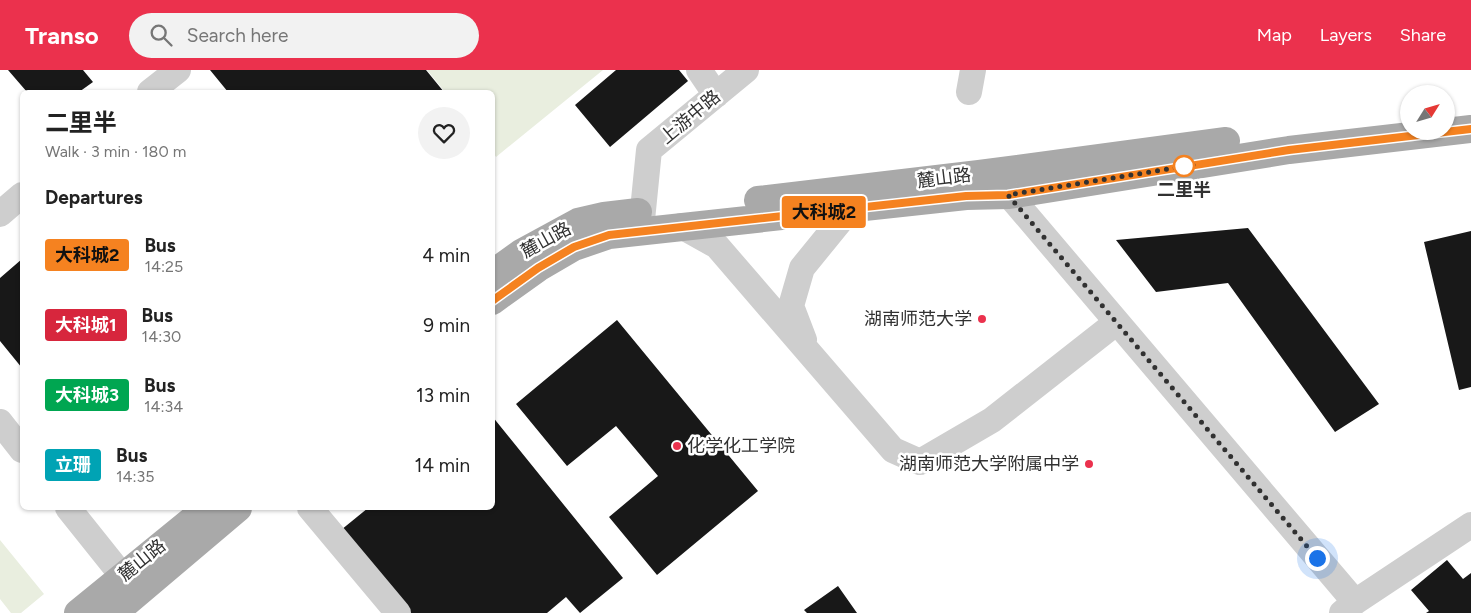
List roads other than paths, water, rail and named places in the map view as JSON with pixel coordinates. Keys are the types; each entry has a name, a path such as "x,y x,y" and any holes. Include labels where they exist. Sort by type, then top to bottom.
{"main road":[{"path":"1455,115 1471,114"},
{"name":"麓山路","path":"495,299 538,268 574,247 642,221 696,207 967,175 1320,129 1400,121"},
{"name":"麓山路","path":"495,272 521,253 578,222 604,216 681,226 966,196 1008,195 1289,150 1471,129"},
{"name":"麓山路","path":"114,613 130,585 205,510"},
{"name":"麓山路","path":"78,613 130,585 235,510"}],"lane":[{"path":"153,90 178,70"},
{"path":"699,70 716,95"},
{"name":"上游中路","path":"642,221 649,150 746,70"},
{"path":"1008,195 1117,322 1348,608 1471,525"},
{"path":"0,214 20,197"},
{"path":"808,352 792,306 802,268 850,209"},
{"path":"681,226 717,246 893,450 920,462 992,420 1117,322"},
{"path":"0,422 20,447"},
{"path":"70,510 130,585"},
{"path":"312,510 398,613"}],"place":[{"name":"二里半","path":"1184,166"},
{"name":"湖南师范大学","path":"982,319"},
{"name":"化学化工学院","path":"677,446"},
{"name":"湖南师范大学附属中学","path":"1089,464"}]}
